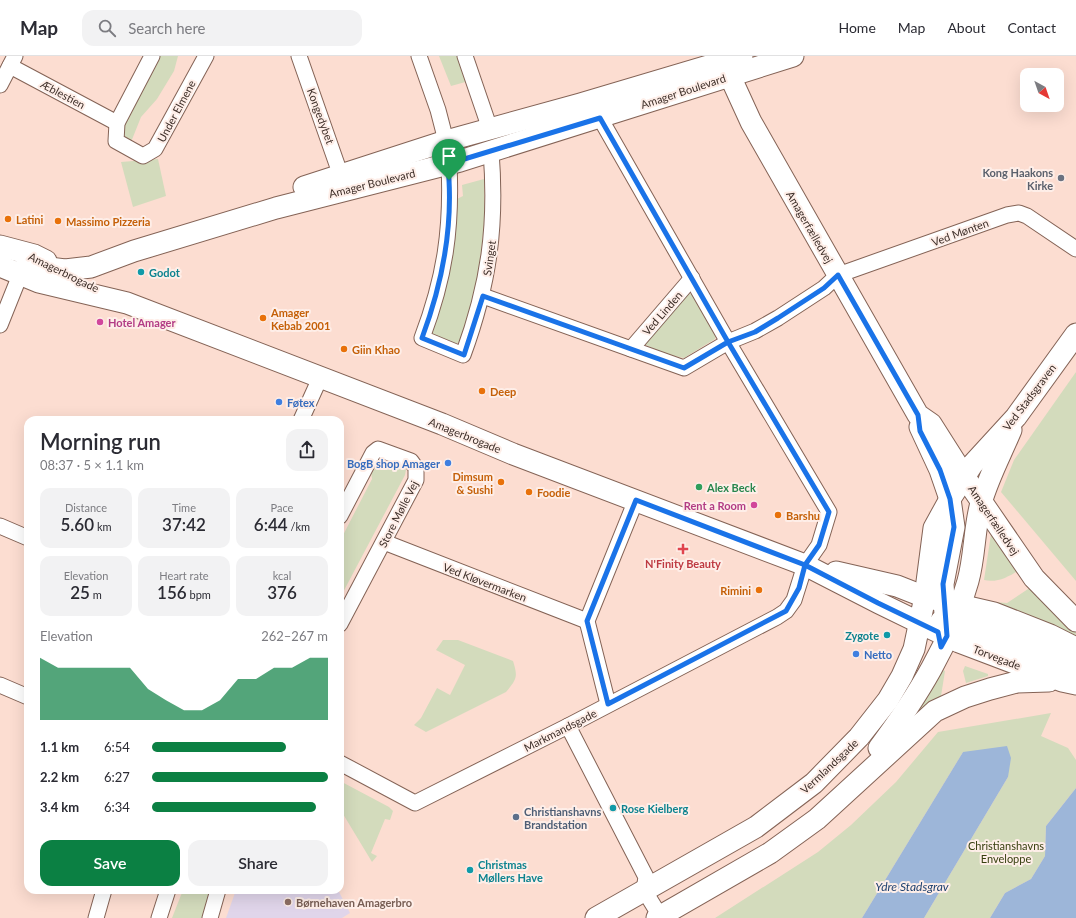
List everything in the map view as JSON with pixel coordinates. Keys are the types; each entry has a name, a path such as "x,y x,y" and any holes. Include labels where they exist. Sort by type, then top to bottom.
{"street":[{"name":"Under Elmene","path":"152,56 117,122 116,141 143,156 156,149 206,56"},
{"name":"Kongedybet","path":"299,56 341,176"},
{"path":"419,56 438,110 446,141"},
{"path":"465,56 490,130"},
{"name":"Amager Boulevard","path":"34,255 49,258 73,257 341,176 446,141 490,130 729,62 793,56"},
{"name":"Æblestien","path":"12,61 45,85 117,122"},
{"path":"0,85 12,61"},
{"name":"Amager Boulevard","path":"65,270 92,267 134,251 276,208 448,164 600,118 729,62"},
{"name":"Amagerfælledvej","path":"729,62 751,122 918,415 920,431 940,470 950,499"},
{"path":"600,118 728,342 829,512 819,545 805,565"},
{"name":"Svinget","path":"448,164 450,200 446,249 434,305 422,338 464,355 483,296 490,260 494,188 492,151"},
{"name":"Ved Mønten","path":"838,275 1007,215 1018,213 1027,216 1076,249"},
{"name":"Amagerbrogade","path":"0,246 34,255 127,303"},
{"path":"0,256 32,266 65,270"},
{"name":"Amagerbrogade","path":"0,266 20,275 127,303 805,565 897,586 941,620"},
{"path":"0,325 20,275"},
{"path":"483,296 684,368 728,342 755,332 824,288 838,275"},
{"name":"Ved Linden","path":"631,349 692,278"},
{"name":"Ved Stadsgraven","path":"941,620 934,528 950,499 972,465 1016,418 1076,334"},
{"path":"303,416 320,378"},
{"name":"Amagerfælledvej","path":"918,415 931,424 964,476 1034,578 1076,621"},
{"path":"941,620 968,580 981,501 1016,418"},
{"name":"Store Mølle Vej","path":"344,508 373,453 378,448 411,461 416,468 416,480 344,617"},
{"path":"608,704 587,621 636,500"},
{"path":"0,526 24,536"},
{"name":"Ved Kløvermarken","path":"384,542 587,621"},
{"name":"Markmandsgade","path":"344,765 415,803 568,726 786,611 799,588 805,565"},
{"path":"941,620 994,613 1050,635 1076,648"},
{"path":"941,620 1076,666"},
{"name":"Torvegade","path":"941,620 970,647 1069,683"},
{"name":"Vermlandsgade","path":"840,800 915,698 936,661 941,620"},
{"name":"Vermlandsgade","path":"596,918 756,827 814,783 860,737 888,700 902,676 914,649 941,620"},
{"name":"Vermlandsgade","path":"568,726 646,877 644,890 658,917 770,853 817,819 840,800 917,725 935,711 949,703 990,689 1017,682 1069,683"},
{"path":"0,686 24,695"},
{"path":"96,918 103,894"},
{"path":"159,918 167,894"},
{"path":"210,918 217,894"}],"shaded area":[{"name":"Børnehaven Amagerbro","path":"235,894 340,894 350,913 342,918 226,918"}],"green space":[{"path":"158,56 178,56 174,71 157,99 141,117 131,142 121,135 120,128"},
{"path":"439,56 460,56 469,81 451,86"},
{"path":"158,159 166,196 133,207 121,162"},
{"path":"484,179 485,217 476,294 460,342 455,344 435,337 431,332 455,200 463,196 462,185"},
{"path":"690,294 716,336 715,339 684,358 665,354 646,345 645,344 686,295"},
{"path":"1076,372 1076,581 1001,492 1014,460"},
{"path":"392,461 402,465 406,470 405,475 344,590 344,533 372,479 371,472 383,463"},
{"path":"991,534 1019,570 1002,579 989,581 984,580"},
{"path":"1031,587 1058,618 1076,633 1076,638 992,607 994,602 1007,603"},
{"path":"443,640 458,640 513,661 516,671 516,678 506,692 426,732 414,725 421,718 437,688 450,695 465,665 436,650"},
{"path":"965,666 988,674 988,676 966,683 963,671"},
{"path":"940,669 945,671 941,696 914,715"},
{"name":"Christianshavns Enveloppe","path":"1051,713 1041,736 1068,748 1076,760 1076,788 1046,826 1045,856 1031,879 1005,893 990,918 924,918 1008,777 963,752 862,918 715,918 818,852 851,825 896,782 938,732"},
{"path":"344,783 389,807 393,811 390,820 385,819 371,853 377,856 372,862 344,816"},
{"path":"181,894 212,894 204,918 172,918"}],"water":[{"name":"Ydre Stadsgrav","path":"1007,746 1011,758 1008,777 924,918 862,918 963,752"},
{"path":"1076,788 1076,918 990,918 1005,893 1031,879 1045,856 1046,826"}],"place":[{"name":"Kong Haakons Kirke","path":"1061,178"},
{"name":"Latini","path":"8,219"},
{"name":"Massimo Pizzeria","path":"58,221"},
{"name":"Godot","path":"141,272"},
{"name":"Amager Kebab 2001","path":"263,318"},
{"name":"Hotel Amager","path":"100,322"},
{"name":"Giin Khao","path":"344,349"},
{"name":"Deep","path":"482,391"},
{"name":"Føtex","path":"279,402"},
{"name":"BogB shop Amager","path":"448,463"},
{"name":"Dimsum & Sushi","path":"501,482"},
{"name":"Alex Beck","path":"699,487"},
{"name":"Foodie","path":"529,492"},
{"name":"Rent a Room","path":"754,505"},
{"name":"Barshu","path":"778,515"},
{"name":"N'Finity Beauty","path":"683,549"},
{"name":"Rimini","path":"759,590"},
{"name":"Zygote","path":"887,635"},
{"name":"Netto","path":"856,654"},
{"name":"Rose Kielberg","path":"613,808"},
{"name":"Christianshavns Brandstation","path":"516,817"},
{"name":"Christmas Møllers Have","path":"470,870"},
{"name":"Børnehaven Amagerbro","path":"288,902"}],"route":[{"path":"449,180 448,164 600,118 728,342 829,512 819,545 805,565 799,588 794,600 786,611 608,704 587,621 636,500 805,565 938,632 941,647 947,636 943,601 943,584 954,527 950,499 940,470 920,431 918,415 838,275 824,288 755,332 728,342 684,368 483,296 464,355 441,347 422,338 434,305 443,270 448,235 450,200 449,180"}]}
